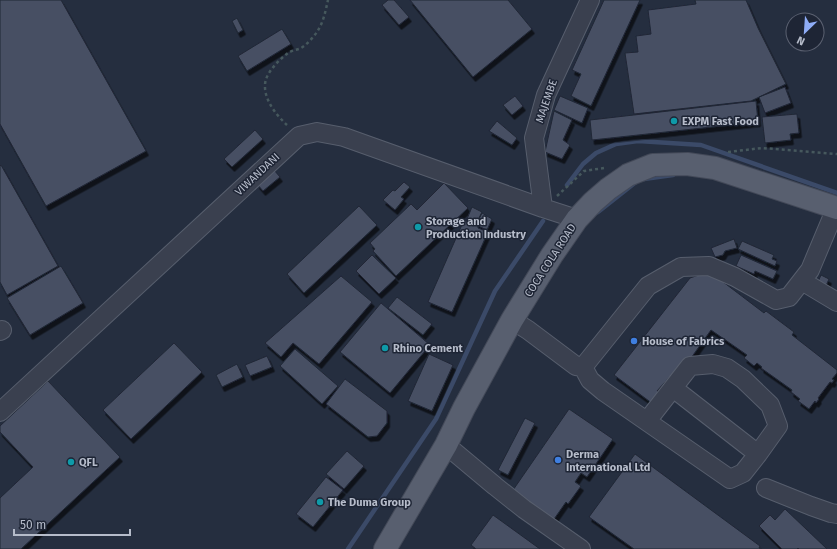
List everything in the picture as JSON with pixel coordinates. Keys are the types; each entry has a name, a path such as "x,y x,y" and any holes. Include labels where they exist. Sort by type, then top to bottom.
{"main road":[{"name":"COCA COLA ROAD","path":"385,549 446,445 464,408 512,320 552,255 577,219 598,198 628,175 653,165 686,164 715,168 836,208"}],"street":[{"name":"MAJEMBE","path":"544,208 534,138 546,95 590,0"},
{"path":"299,136 317,132 344,136 577,219"},
{"name":"VIWANDANI","path":"0,412 299,136"},
{"path":"583,367 648,286 681,267 709,266 735,277 776,300 789,298 810,270 836,208"},
{"path":"802,280 837,302"},
{"path":"512,320 528,330 576,366 583,367"},
{"path":"583,367 590,380 603,391 730,479 743,473 778,426 770,405 743,379 727,368 713,364 690,366 647,421"},
{"path":"673,388 758,454"},
{"path":"446,445 524,509 581,549"},
{"path":"766,488 811,506 837,514"}],"path":[{"path":"299,136 281,120 272,107 267,98 266,80 271,68 289,52 301,48 313,38 320,28 328,0"}],"building":[{"path":"0,0 61,0 146,151 46,206 0,124"},
{"path":"388,0 394,0 409,17 399,25 382,5"},
{"path":"410,0 508,0 532,29 473,77"},
{"path":"604,0 640,0 591,106 571,96 581,74 572,70"},
{"path":"695,0 746,0 758,28 786,84 751,101 634,114 625,53 638,52 636,36 651,34 648,10 696,4"},
{"path":"237,18 243,30 238,33 232,21"},
{"path":"282,29 291,44 247,71 238,56"},
{"path":"785,87 791,103 765,113 759,97"},
{"path":"515,96 523,106 512,115 503,105"},
{"path":"560,96 588,108 582,123 554,110"},
{"name":"EXPM Fast Food","path":"756,101 758,122 592,140 590,120"},
{"path":"554,111 572,120 563,140 570,145 562,159 545,152"},
{"path":"797,114 799,133 790,134 791,140 765,143 762,117"},
{"path":"497,121 517,138 512,145 489,131"},
{"path":"255,130 263,139 232,167 224,159"},
{"path":"1,165 58,266 7,295 0,282"},
{"path":"274,170 280,177 263,191 257,184"},
{"path":"404,182 410,187 401,197 404,199 395,210 383,200"},
{"name":"Storage and Production Industry","path":"444,183 468,208 396,276 373,251 375,249 370,243 411,204 417,210"},
{"path":"359,206 377,225 304,293 287,274"},
{"path":"472,207 482,212 476,224 467,219"},
{"path":"482,213 492,219 487,230 476,225"},
{"path":"464,220 488,232 452,312 428,302"},
{"path":"734,239 737,248 725,251 723,255 715,257 711,248"},
{"path":"742,241 774,255 772,259 777,261 775,266 738,249"},
{"path":"372,255 396,278 379,294 356,271"},
{"path":"741,255 777,271 773,279 755,271 754,274 736,266"},
{"path":"61,266 83,303 30,335 7,298"},
{"path":"699,275 714,275 764,313 766,311 794,332 792,335 837,370 837,373 832,379 834,380 832,383 830,382 816,403 815,401 809,409 798,401 800,399 791,392 792,390 761,368 762,367 757,363 754,366 744,358 747,355 711,330 686,365 674,372 657,391 661,394 653,404 614,375 690,278"},
{"path":"821,275 829,279 825,288 817,284"},
{"path":"341,276 372,302 319,364 293,343 281,357 265,343"},
{"path":"397,297 432,324 423,335 388,308"},
{"name":"Rhino Cement","path":"381,303 430,345 390,393 340,352"},
{"path":"174,343 202,372 131,439 103,410"},
{"path":"295,349 338,386 322,404 280,366"},
{"path":"429,354 453,365 432,411 408,401"},
{"path":"267,356 272,367 250,376 245,365"},
{"path":"237,364 243,377 222,387 216,375"},
{"path":"345,379 387,411 387,423 377,436 368,437 326,404"},
{"name":"QFL","path":"48,381 120,457 21,549 0,549 0,498 33,467 0,432 0,426"},
{"path":"569,409 613,439 587,477 581,473 575,482 581,486 568,504 566,502 552,522 511,493"},
{"path":"525,418 535,423 508,475 498,470"},
{"path":"347,451 364,466 344,489 326,474"},
{"path":"635,454 760,546 759,548 761,549 634,549 589,517"},
{"name":"The Duma Group","path":"326,477 343,490 313,527 296,514"},
{"path":"785,509 827,549 782,549 759,526 770,515 775,520"},
{"path":"493,515 540,549 476,549 471,545"}],"waterway":[{"path":"567,185 583,164 596,153 616,144 638,141 701,145 837,193"},
{"path":"644,179 673,175"},
{"path":"598,212 636,182"},
{"path":"348,549 436,419 495,291 543,221"}],"place":[{"name":"EXPM Fast Food","path":"674,121"},
{"name":"Storage and Production Industry","path":"418,227"},
{"name":"House of Fabrics","path":"634,341"},
{"name":"Rhino Cement","path":"385,348"},
{"name":"Derma International Ltd","path":"558,460"},
{"name":"QFL","path":"71,462"},
{"name":"The Duma Group","path":"320,502"}]}
